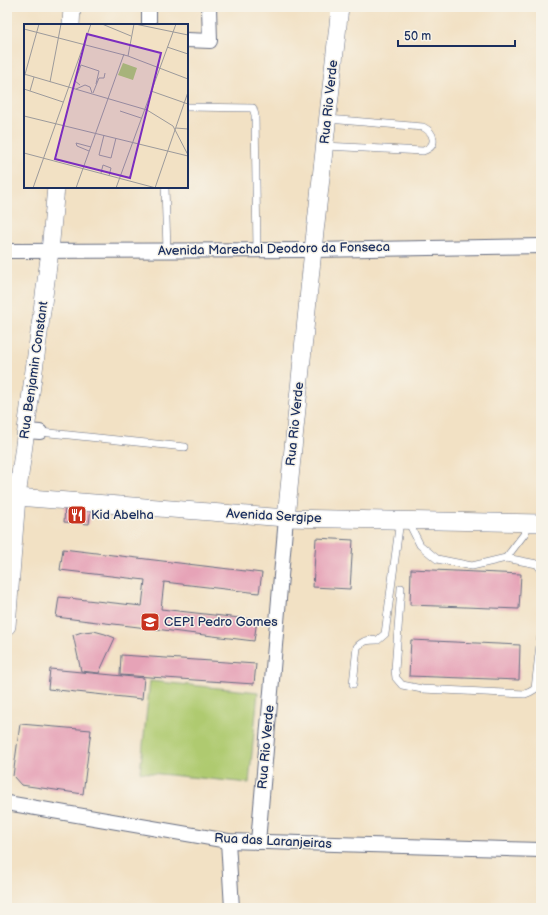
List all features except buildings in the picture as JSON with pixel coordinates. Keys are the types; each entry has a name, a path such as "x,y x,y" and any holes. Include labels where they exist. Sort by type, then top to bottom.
{"street":[{"path":"71,24 72,7"},
{"path":"149,7 149,24"},
{"path":"188,40 210,41 210,7"},
{"name":"Rua Rio Verde","path":"258,842 286,518 313,250 340,7"},
{"name":"Rua Benjamin Constant","path":"7,626 12,496 33,431 56,188"},
{"name":"Avenida Marechal Deodoro da Fonseca","path":"7,251 313,250 541,246"},
{"name":"Avenida Sergipe","path":"12,496 286,518 535,523"},
{"name":"Rua das Laranjeiras","path":"7,803 228,841 541,850"},
{"path":"228,841 232,908"}],"lane":[{"path":"188,106 254,108 257,250"},
{"path":"324,146 423,151 429,149 432,145 433,136 430,131 422,127 328,119"},
{"path":"165,188 167,250"},
{"path":"33,431 185,447"},
{"path":"404,520 420,545 436,560 472,566 506,558 537,564 541,569"},
{"path":"353,684 357,648 360,643 367,640 378,640 385,634 404,520"},
{"path":"506,558 525,533 535,523"},
{"path":"401,588 395,670 396,678 402,684 422,689 525,694 535,689 541,636"}],"green space":[{"path":"150,681 258,692 249,783 140,772"}],"place":[{"name":"Kid Abelha","path":"77,515"},
{"name":"CEPI Pedro Gomes","path":"150,622"}]}
